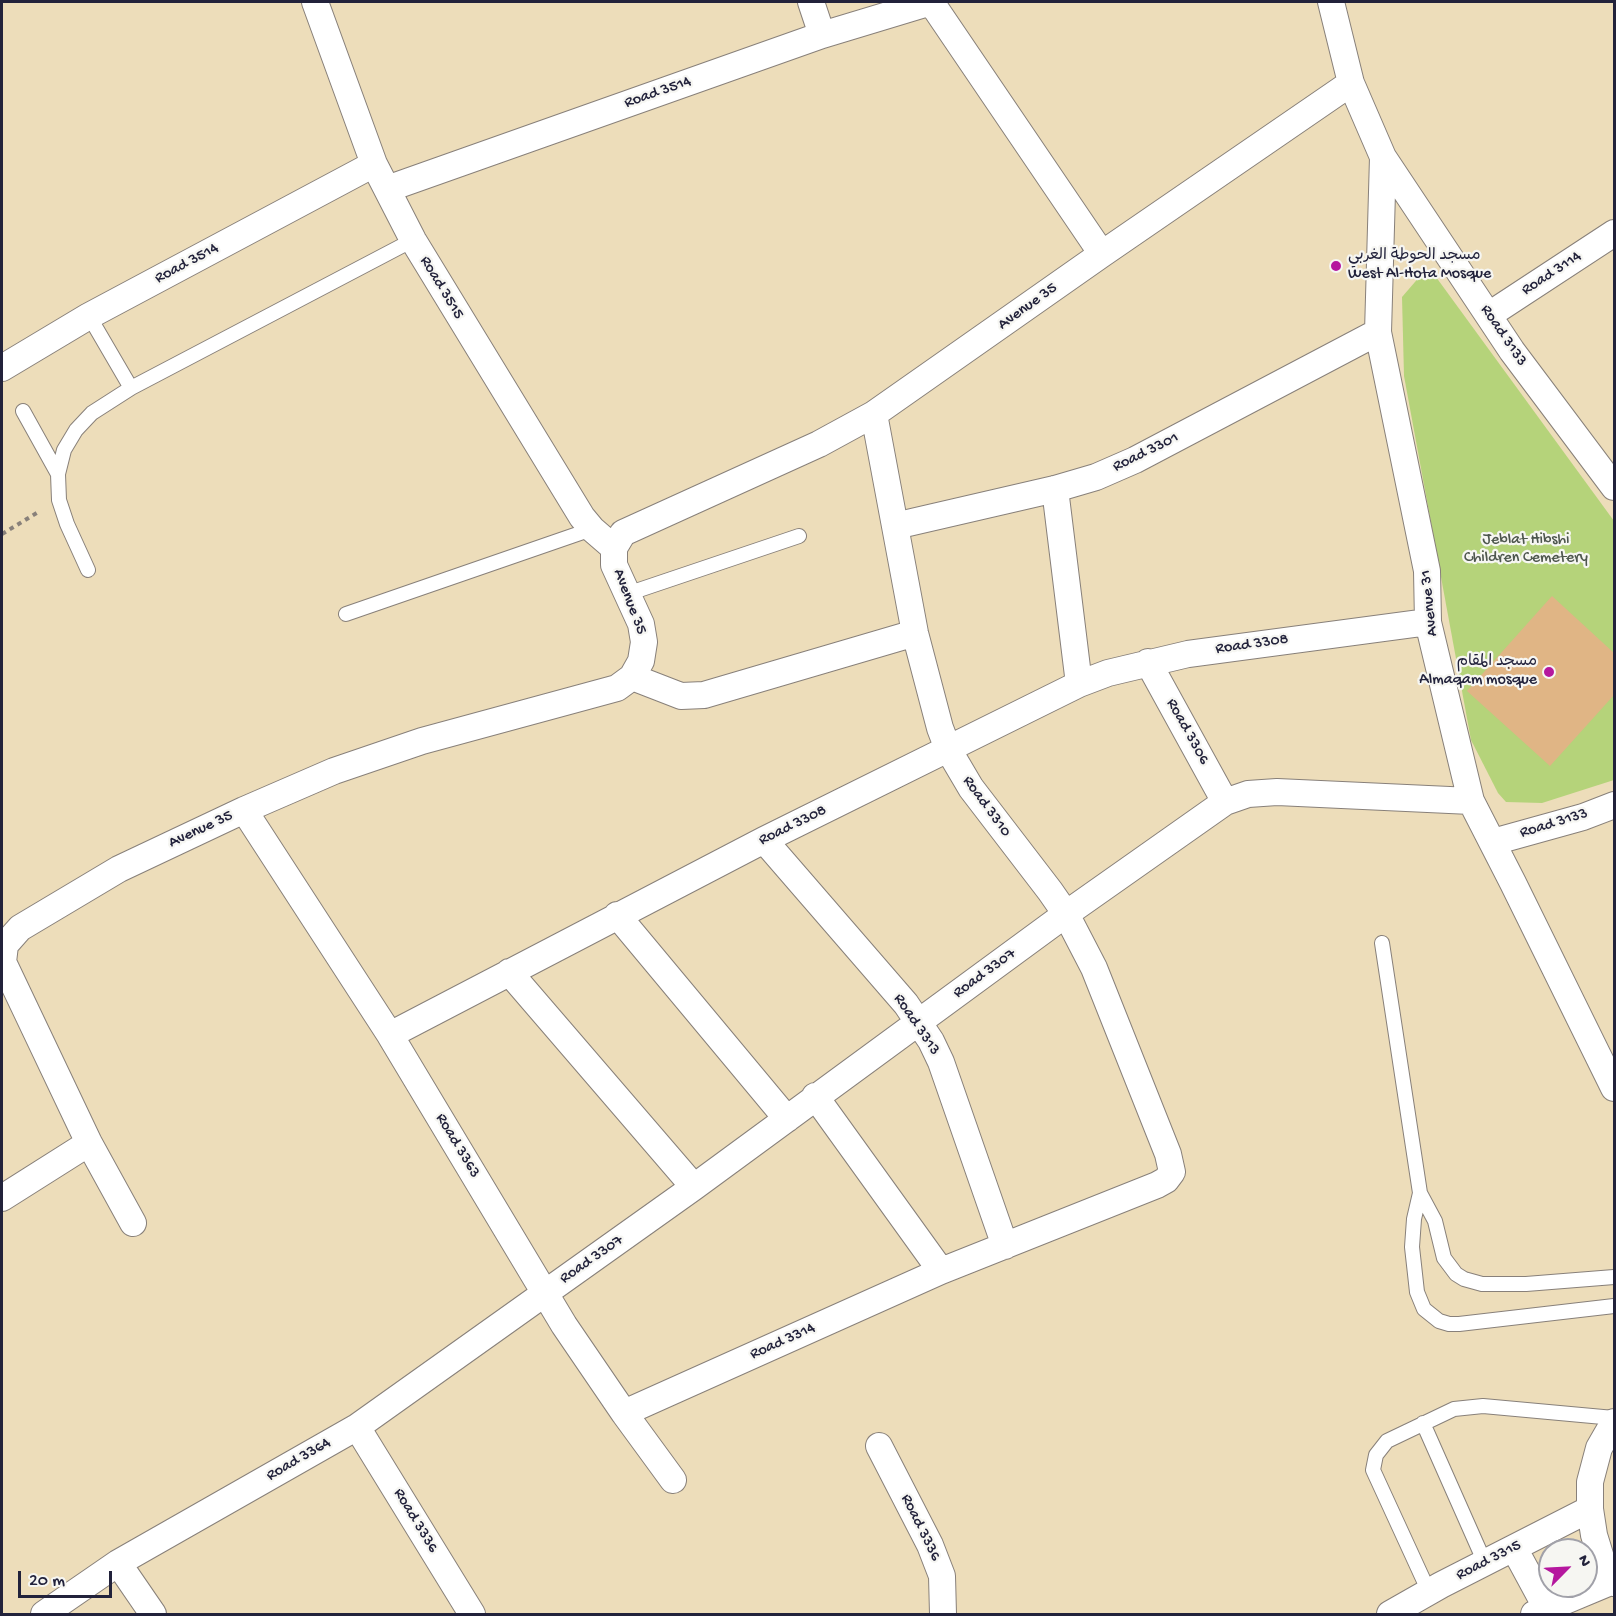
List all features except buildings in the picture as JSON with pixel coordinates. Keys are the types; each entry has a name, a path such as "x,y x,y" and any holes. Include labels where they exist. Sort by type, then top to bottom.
{"street":[{"name":"Road 3515","path":"315,2 374,164 412,240 582,518 614,548"},
{"path":"811,2 822,35"},
{"name":"Road 3514","path":"387,189 822,35 931,2 1102,254"},
{"path":"1331,2 1351,83"},
{"name":"Road 3133","path":"1351,83 1383,157 1512,351 1614,487"},
{"name":"Avenue 35","path":"133,1223 89,1143 3,962 6,945 20,928 119,869 244,810 334,771 378,754 616,688 632,677 641,661 644,642 640,624 614,565 614,548 618,540 630,529 819,444 874,414 1351,83"},
{"name":"Avenue 31","path":"1383,157 1378,332 1427,571 1428,622 1471,801 1614,1088"},
{"name":"Road 3514","path":"2,368 89,316 374,164"},
{"name":"Road 3114","path":"1489,315 1614,233"},
{"name":"Road 3301","path":"895,526 1055,489 1096,477 1135,460 1378,332"},
{"name":"Road 3310","path":"874,414 915,633 933,706 948,749 971,788 1066,914 1094,968 1171,1163 1172,1172"},
{"path":"1055,489 1079,684"},
{"name":"Road 3308","path":"390,1035 764,840 1079,684 1108,673 1188,654 1428,622"},
{"path":"632,677 681,696 704,695 915,633"},
{"name":"Road 3306","path":"1148,662 1225,802"},
{"name":"Road 3307","path":"545,1293 694,1187 1066,914 1225,802 1248,794 1277,792 1471,801"},
{"name":"Road 3133","path":"1493,842 1614,805"},
{"name":"Road 3363","path":"244,810 390,1035 564,1325 673,1480"},
{"name":"Road 3313","path":"764,840 919,1022 941,1062 1005,1246"},
{"path":"617,915 787,1119"},
{"path":"509,972 694,1187"},
{"path":"815,1096 941,1271"},
{"path":"2,1198 89,1143"},
{"name":"Road 3314","path":"624,1413 941,1271 1157,1185 1166,1180 1172,1172"},
{"name":"Road 3364","path":"44,1614 118,1563 357,1427 545,1293"},
{"path":"1514,1548 1541,1612 1614,1582 1602,1561 1594,1535 1590,1509 1590,1482 1599,1448 1614,1420"},
{"name":"Road 3336","path":"357,1427 472,1614"},
{"name":"Road 3336","path":"879,1446 930,1545 942,1576 944,1614"},
{"name":"Road 3315","path":"1389,1614 1590,1509"},
{"path":"118,1563 153,1614"}],"lane":[{"path":"88,570 59,500 58,474 64,450 76,430 92,413 131,388 412,240"},
{"path":"89,316 131,388"},
{"path":"23,411 58,474"},
{"path":"346,614 592,529"},
{"path":"627,594 799,536"},
{"path":"1382,943 1420,1193 1435,1221 1444,1257 1456,1274 1482,1284 1526,1284 1614,1277"},
{"path":"1420,1193 1414,1220 1413,1269 1420,1301 1431,1316 1449,1324 1459,1324 1614,1306"},
{"path":"1429,1592 1373,1470 1376,1455 1387,1441 1454,1409 1483,1406 1614,1420"},
{"path":"1423,1423 1485,1563"}],"path":[{"path":"2,534 59,500"}],"green space":[{"name":"Jeblat Hibshi Children Cemetery","path":"1421,275 1436,277 1614,521 1614,780 1542,803 1506,802 1498,793 1471,740 1404,376 1402,297"}],"place":[{"name":"مسجد الحوطة الغربي West Al-Hota Mosque","path":"1336,266"},
{"name":"مسجد المقام Almaqam mosque","path":"1549,672"}]}
